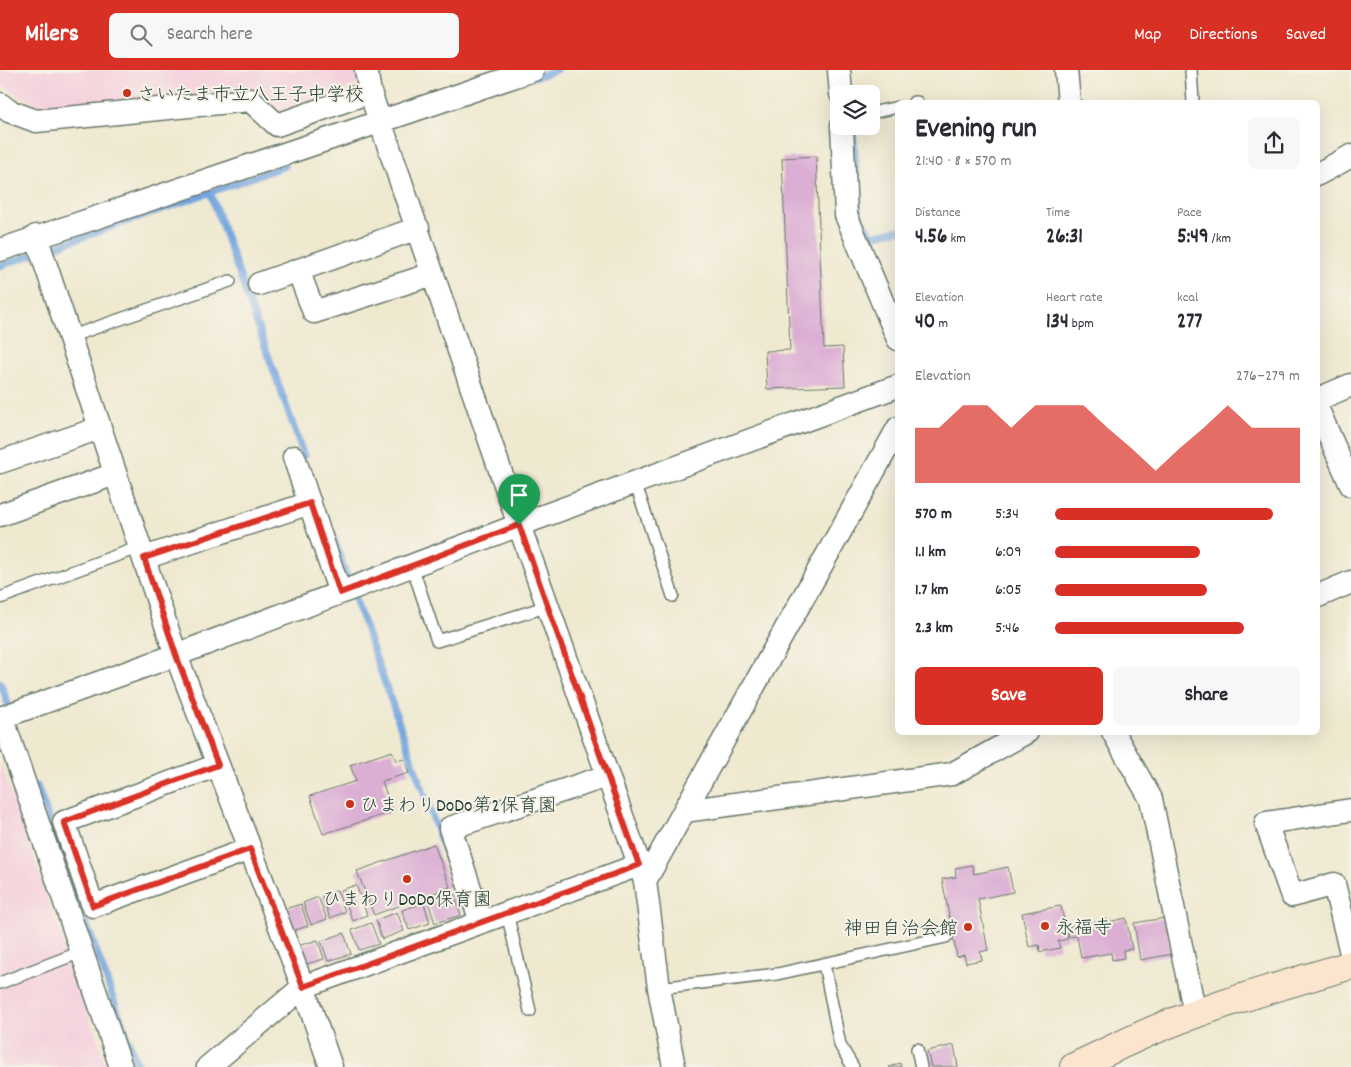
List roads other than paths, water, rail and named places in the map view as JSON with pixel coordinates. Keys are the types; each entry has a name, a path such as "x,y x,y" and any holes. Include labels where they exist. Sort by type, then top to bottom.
{"street":[{"path":"0,250 36,236 532,70"},
{"path":"839,70 840,85"},
{"path":"1066,70 1069,100"},
{"path":"0,104 9,111 36,121 250,100 277,125 368,81 519,525 642,873 659,988 674,1067"},
{"path":"842,135 846,216 895,332"},
{"path":"1320,172 1351,156"},
{"path":"259,284 418,228"},
{"path":"36,236 176,655 303,987 330,1067"},
{"path":"298,270 314,312 433,274"},
{"path":"1320,398 1351,385"},
{"path":"121,1067 1,718 176,655 519,525 895,387"},
{"path":"1320,415 1351,485"},
{"path":"0,462 100,428"},
{"path":"208,1067 303,987 507,913 642,873 684,811 895,433"},
{"path":"294,457 340,593"},
{"path":"0,515 115,474"},
{"path":"142,553 310,503"},
{"path":"1320,595 1351,582"},
{"path":"684,811 952,774 1022,735"},
{"path":"1115,735 1151,800 1195,1014"},
{"path":"218,765 64,822 93,906 250,849"},
{"path":"481,922 450,828 607,776"},
{"path":"1351,810 1266,823 1292,896 1334,884 1351,953"},
{"path":"1074,1067 1159,1027 1238,999 1351,965"}],"lane":[{"path":"1191,70 1193,100"},
{"path":"880,111 895,108"},
{"path":"69,337 230,281"},
{"path":"635,482 673,596"},
{"path":"0,598 142,553"},
{"path":"412,566 437,641 548,606"},
{"path":"507,913 530,1011"},
{"path":"659,988 777,974 946,937"},
{"path":"0,983 82,952"},
{"path":"824,964 840,1045 853,1067"},
{"path":"917,1048 921,1067"}],"waterway":[{"path":"536,77 556,70"},
{"path":"854,135 859,217 872,236 895,231"},
{"path":"0,266 285,166"},
{"path":"210,192 304,456"},
{"path":"332,534 464,906"},
{"path":"0,682 11,712"},
{"path":"37,786 138,1067"}],"place":[{"name":"さいたま市立八王子中学校","path":"127,93"},
{"name":"ひまわりDoDo第2保育園","path":"350,804"},
{"name":"ひまわりDoDo保育園","path":"407,879"},
{"name":"永福寺","path":"1045,926"},
{"name":"神田自治会館","path":"968,927"}]}
